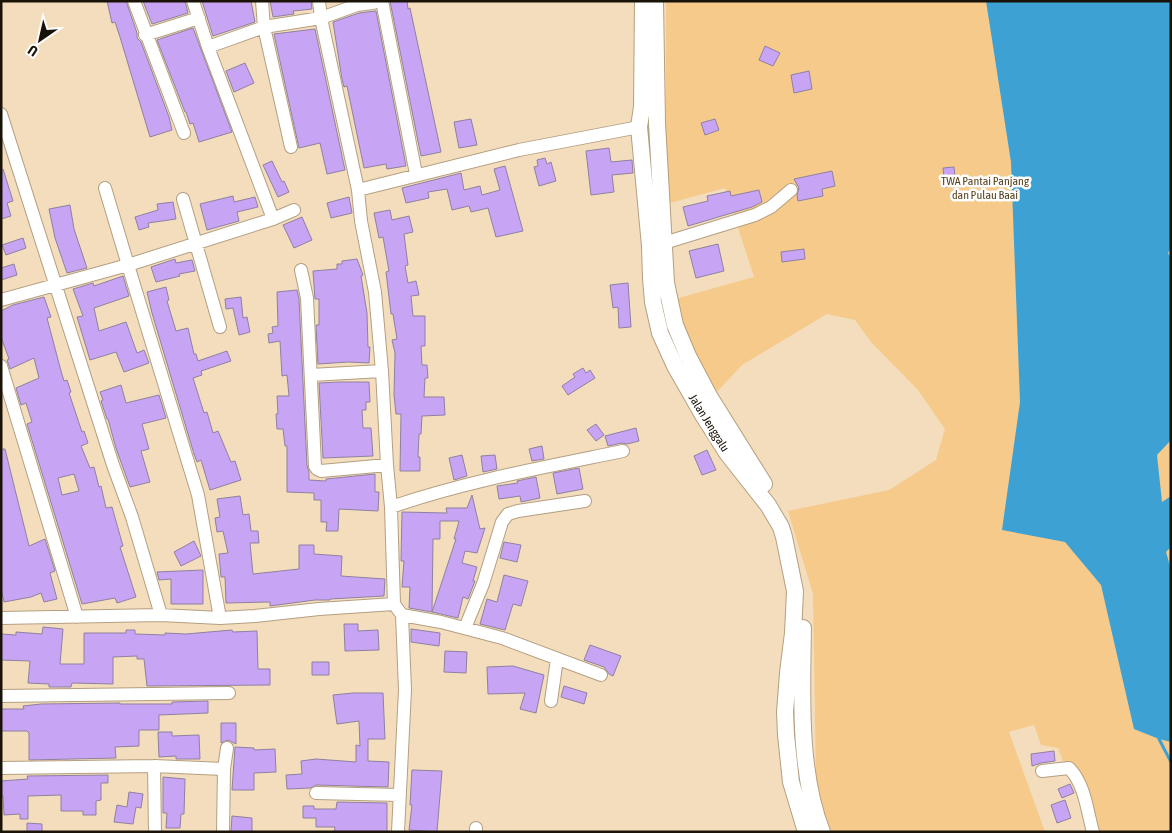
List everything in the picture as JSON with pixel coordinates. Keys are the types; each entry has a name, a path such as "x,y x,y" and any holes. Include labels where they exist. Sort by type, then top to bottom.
{"main road":[{"name":"Jalan Jenggalu","path":"643,1 657,123 666,283 675,326 708,396 770,495 784,526 798,591 805,753 817,821 822,832"},
{"name":"Jalan Jenggalu","path":"655,1 639,127 653,302 660,333 674,366 702,415 727,453 784,526"},
{"name":"Jalan Jenggalu","path":"798,591 785,712 791,782 806,832"}],"street":[{"path":"134,1 145,35 184,133"},
{"path":"193,1 208,47 273,219"},
{"path":"262,1 264,27 291,147"},
{"path":"319,1 359,196 361,221 375,292 391,507 394,604 402,615 405,690 398,832"},
{"path":"208,47 264,27 321,18 376,1"},
{"path":"382,1 416,174"},
{"path":"145,35 199,18"},
{"path":"1,114 54,284 98,413 113,465 132,517 161,615"},
{"path":"359,196 416,174 519,150 639,127"},
{"path":"105,188 198,495 220,618"},
{"path":"664,243 755,215 771,207 791,190"},
{"path":"183,199 220,327"},
{"path":"1,300 196,244 273,219 294,210"},
{"path":"301,270 307,298 315,466 317,470 321,471 387,465"},
{"path":"1,366 77,617"},
{"path":"311,375 382,371"},
{"path":"391,507 435,492 494,477 623,451"},
{"path":"465,628 483,584 502,522 508,514 585,501"},
{"path":"1,618 161,615 220,618 394,604"},
{"path":"402,615 440,622 502,638 601,675"},
{"path":"551,701 557,659"},
{"path":"1,696 229,693"},
{"path":"223,832 224,769 227,748"},
{"path":"1,768 154,766 224,769"},
{"path":"154,766 155,832"},
{"path":"1042,771 1069,768 1075,774 1080,782 1093,832"},
{"path":"316,793 400,795"}],"green space":[{"name":"TWA Pantai Panjang dan Pulau Baai","path":"666,1 1171,1 1171,832 1091,832 1058,748 1041,745 1034,725 1009,732 1045,832 829,832 816,778 813,594 788,511 889,490 936,460 945,429 918,390 871,342 855,320 827,314 742,365 714,395 691,350 675,299 754,277 725,188 666,204"}],"water":[{"path":"986,1 1171,1 1171,248 1168,253 1171,258 1171,440 1157,455 1162,502 1171,496 1171,547 1166,552 1171,569 1171,742 1134,729 1101,585 1065,542 1002,530 1020,402 1011,162"}],"building":[{"path":"107,1 126,1 137,38 141,42 172,130 150,137 115,22 112,23"},
{"path":"143,1 185,1 188,13 152,24"},
{"path":"202,1 251,1 255,22 213,36"},
{"path":"270,1 311,1 312,9 293,11 294,14 273,17"},
{"path":"390,1 407,1 408,9 410,8 441,152 421,156"},
{"path":"376,11 406,166 387,169 386,164 364,168 347,86 344,87 342,79 333,22 359,13"},
{"path":"193,28 232,132 199,142 193,123 190,124 157,40"},
{"path":"315,29 345,170 327,174 320,143 299,148 274,34"},
{"path":"765,46 780,53 773,66 759,60"},
{"path":"245,63 254,83 234,92 226,71"},
{"path":"809,71 812,89 794,93 791,75"},
{"path":"471,119 477,145 459,148 454,122"},
{"path":"715,119 719,130 705,135 701,123"},
{"path":"609,148 611,162 632,160 633,173 612,175 614,192 591,195 586,151"},
{"path":"545,158 547,164 551,162 556,181 539,186 534,167 538,166 537,160"},
{"path":"272,161 289,192 278,197 263,165"},
{"path":"505,166 523,231 496,237 488,208 471,212 469,206 452,210 447,189 428,192 429,198 406,203 402,188 461,173 464,190 480,186 482,195 500,190 494,169"},
{"path":"954,167 956,186 945,187 943,168"},
{"path":"3,169 13,201 7,203 11,216 1,219 1,170"},
{"path":"832,171 835,186 822,189 823,196 798,201 799,188 794,179"},
{"path":"759,190 762,202 752,207 688,226 683,207 708,201 707,196 730,191 731,196"},
{"path":"233,196 234,202 255,197 258,207 237,212 239,221 207,230 200,204"},
{"path":"349,197 352,213 331,218 327,203"},
{"path":"173,202 176,219 148,223 149,227 139,230 135,217 158,210 157,204"},
{"path":"70,205 74,229 87,268 67,273 55,238 49,209"},
{"path":"390,210 392,220 409,216 413,232 404,234 408,265 405,266 408,283 416,281 419,295 411,296 413,316 425,316 425,346 421,346 422,365 427,365 428,378 425,378 424,397 444,397 445,415 422,416 418,457 420,457 420,471 400,471 401,414 396,414 394,395 395,353 392,340 397,339 393,314 391,314 386,272 389,271 383,237 379,238 374,213"},
{"path":"302,217 312,240 294,248 283,225"},
{"path":"23,238 26,248 6,255 2,245"},
{"path":"718,244 724,271 696,278 689,251"},
{"path":"804,249 805,259 782,262 781,252"},
{"path":"175,259 176,263 192,260 195,271 156,282 151,267"},
{"path":"357,259 363,275 361,276 367,313 368,347 370,347 369,363 318,364 316,325 319,325 319,299 315,299 313,271 337,269 337,264 342,264 342,261"},
{"path":"14,264 17,275 1,280 1,268"},
{"path":"123,276 129,296 94,308 99,331 126,322 137,353 144,350 149,363 124,372 116,352 90,360 77,317 83,316 73,289 93,283 94,286"},
{"path":"628,283 631,327 619,328 618,307 613,308 610,285"},
{"path":"166,287 169,300 167,301 176,331 188,328 194,354 196,354 198,361 227,351 231,361 201,371 202,375 193,378 204,413 207,412 213,433 218,431 231,462 235,461 241,480 210,490 201,460 197,462 194,454 147,292"},
{"path":"297,290 309,480 326,481 326,479 375,474 375,492 379,492 378,511 339,509 338,531 326,531 327,522 321,522 321,500 314,500 314,493 287,492 287,446 285,446 283,429 277,429 276,414 278,414 277,396 289,396 287,375 282,376 280,341 269,343 268,334 273,333 272,327 278,326 277,292"},
{"path":"44,297 51,317 47,318 64,381 67,380 71,392 69,393 82,432 84,431 88,443 81,446 90,468 94,467 106,508 112,507 123,546 120,547 136,597 117,603 115,598 82,604 27,424 32,422 26,403 21,405 16,388 39,378 34,358 10,369 7,360 9,359 1,337 1,311 13,305","holes":["74,474 79,491 62,495 58,478"]},
{"path":"241,297 243,318 247,317 250,332 239,335 233,308 226,309 225,299"},
{"path":"583,368 586,373 590,370 595,378 568,395 562,386 575,377 573,374"},
{"path":"369,382 370,402 366,402 366,410 362,410 363,428 371,428 373,456 323,458 319,383"},
{"path":"121,385 126,403 159,395 166,418 142,424 149,449 141,451 150,482 130,487 101,401 103,400 100,392"},
{"path":"596,424 604,435 596,441 587,430"},
{"path":"636,428 639,441 608,446 605,436"},
{"path":"542,446 544,459 532,461 529,449"},
{"path":"1,449 5,449 29,546 45,539 55,571 50,573 57,599 44,602 41,593 31,597 4,602 1,589"},
{"path":"707,450 716,470 702,475 694,456"},
{"path":"462,455 467,476 454,480 449,458"},
{"path":"495,455 497,469 483,472 481,456"},
{"path":"579,468 583,489 557,494 553,473"},
{"path":"536,477 540,498 521,502 520,496 499,499 497,486 518,483 517,481"},
{"path":"472,495 480,529 485,528 477,553 465,551 462,563 477,567 473,581 475,581 468,599 463,597 458,618 409,608 410,587 402,587 404,561 401,561 402,512 447,513 446,508 467,508","holes":["440,521 459,521 454,539 456,539 432,612 433,539 440,539"]},
{"path":"240,496 243,515 249,514 251,531 258,531 259,543 250,543 253,574 299,569 299,545 314,545 314,554 342,556 341,576 385,579 384,596 315,600 270,606 270,602 226,603 225,577 221,577 219,554 228,553 223,531 217,532 215,518 220,517 217,499"},
{"path":"194,541 201,556 181,566 174,552"},
{"path":"504,542 521,545 517,562 500,558"},
{"path":"203,570 203,604 171,604 171,579 159,580 157,572"},
{"path":"504,575 528,581 521,606 513,604 505,630 480,624 487,599 497,602"},
{"path":"344,624 358,624 358,631 378,630 379,650 345,651"},
{"path":"43,627 63,629 60,664 84,664 84,633 126,633 126,630 135,630 135,634 165,635 165,633 186,634 232,630 233,632 257,631 258,669 270,669 270,685 147,686 144,659 137,659 137,656 113,657 113,684 72,683 71,687 49,687 49,684 28,683 30,661 1,660 1,634 16,635 16,632 42,634"},
{"path":"411,629 440,633 439,646 411,642"},
{"path":"590,645 621,656 613,676 604,667 584,660"},
{"path":"445,651 467,652 466,673 444,672"},
{"path":"312,662 329,662 329,675 312,675"},
{"path":"513,666 544,675 536,713 520,709 525,693 488,694 487,667"},
{"path":"564,686 587,693 584,704 561,697"},
{"path":"383,693 385,739 368,739 368,761 389,762 388,787 316,785 310,788 287,789 286,775 302,774 301,761 316,759 356,762 356,745 360,746 359,721 337,724 333,695"},
{"path":"208,701 208,713 159,715 159,730 139,730 139,746 115,747 116,758 29,760 29,733 27,731 1,731 1,709 24,709 23,706 41,704 172,704 172,702"},
{"path":"221,723 236,723 236,744 228,740 221,743"},
{"path":"158,732 172,732 172,736 199,735 200,759 176,759 176,756 159,757"},
{"path":"235,747 254,748 254,750 275,749 276,772 254,773 254,790 232,790"},
{"path":"1054,751 1055,761 1032,766 1031,754"},
{"path":"412,770 442,771 437,832 409,830 412,805 410,805"},
{"path":"108,775 108,783 101,783 101,800 96,801 96,815 83,815 83,811 61,811 61,795 28,796 28,819 20,819 20,814 4,815 1,781 28,779 27,776"},
{"path":"163,777 185,779 184,814 181,814 180,828 166,828 167,813 163,813"},
{"path":"1070,784 1074,793 1062,798 1058,789"},
{"path":"129,792 143,794 141,808 136,807 133,824 114,822 117,805 127,807"},
{"path":"1065,800 1071,818 1057,823 1051,805"},
{"path":"337,802 387,803 387,832 334,832 335,827 316,827 316,818 303,818 303,806 314,806 314,809 336,809"},
{"path":"232,816 252,818 252,832 231,832"},
{"path":"27,823 42,824 42,832 27,832"}],"waterway":[{"path":"1159,739 1171,762"}]}
